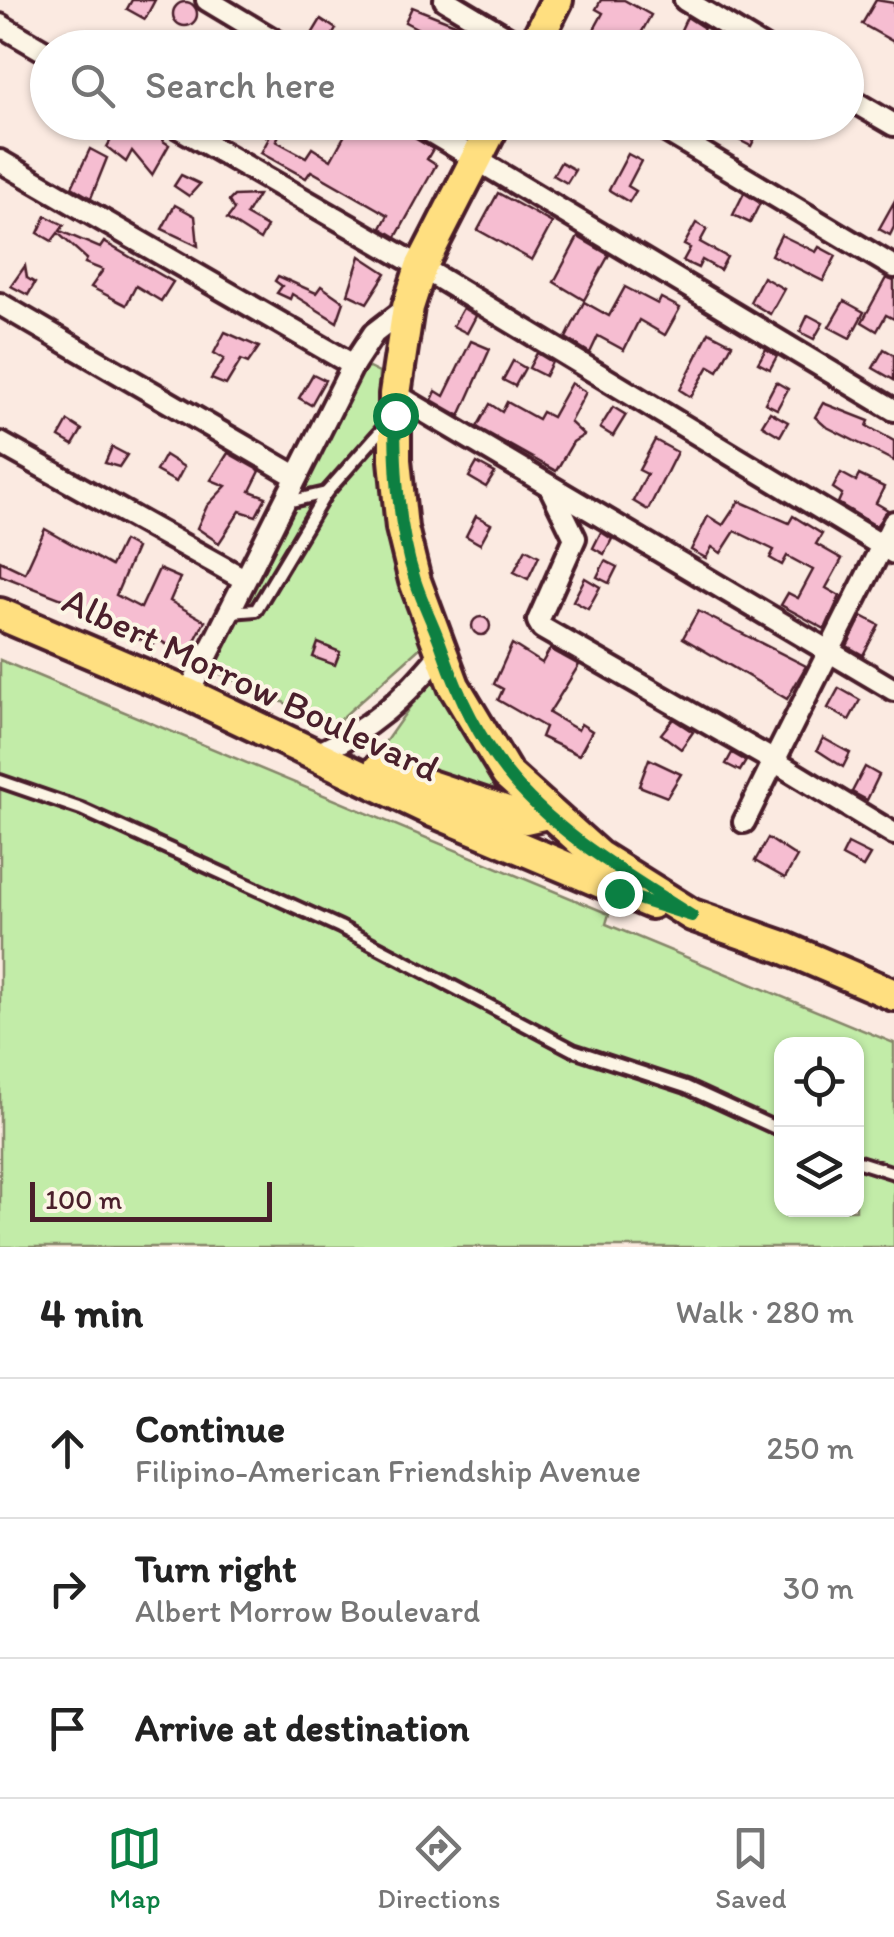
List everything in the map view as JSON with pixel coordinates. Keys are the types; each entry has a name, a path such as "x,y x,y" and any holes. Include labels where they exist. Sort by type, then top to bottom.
{"main road":[{"path":"542,30 558,0"},
{"path":"485,140 421,267 408,306 395,405 402,528 415,582 443,651 469,680 554,807 598,856 692,916 780,946 894,996"},
{"name":"Albert Morrow Boulevard","path":"0,614 188,694 435,812 619,893 692,916"},
{"path":"350,771 370,766 525,818 554,807"},
{"path":"435,812 446,806 523,838 539,836 554,807"},
{"path":"554,807 780,946"}],"street":[{"path":"206,0 257,30"},
{"path":"445,0 495,30"},
{"path":"685,0 734,30"},
{"path":"0,25 30,42"},
{"path":"864,107 894,125"},
{"path":"200,140 421,267 888,549"},
{"path":"444,140 894,410"},
{"path":"681,140 894,268"},
{"path":"0,161 352,364"},
{"path":"0,304 294,475"},
{"path":"188,694 352,364 374,333 408,306"},
{"path":"395,405 551,489 894,690"},
{"path":"0,443 244,580"},
{"path":"551,489 575,538 539,613 542,628 894,834"},
{"path":"744,822 828,652 888,549 894,522"},
{"path":"314,755 370,726 443,651"}],"lane":[{"path":"230,612 256,610 326,494 395,405"},
{"path":"282,503 326,494"},
{"path":"258,552 289,560"},
{"path":"0,781 81,809 354,934 573,1050 686,1088 774,1127"},
{"path":"864,1164 894,1173"}],"green space":[{"path":"369,368 379,373 384,477 396,545 422,646 334,725 209,669 357,374"},
{"path":"0,660 609,914 606,924 894,1043 894,1247 0,1247"},
{"path":"433,674 477,754 523,809 381,748"}],"building":[{"path":"132,0 155,0 145,19 127,9"},
{"path":"601,0 624,0 651,15 643,30 594,30 603,13 596,9"},
{"path":"876,0 894,3 894,42 862,24"},
{"path":"180,2 190,2 197,14 190,26 180,26 173,19 173,9"},
{"path":"412,7 460,26 458,30 421,30 405,22"},
{"path":"687,17 704,28 703,30 681,30"},
{"path":"321,19 336,29 335,30 314,30"},
{"path":"111,140 163,140 169,145 152,175 132,151 126,162 107,147"},
{"path":"268,140 277,140 306,157 312,148 331,160 342,140 418,140 433,149 427,159 436,165 396,237 381,228 388,215 311,171 306,178 261,153"},
{"path":"90,149 107,158 91,198 72,187"},
{"path":"628,154 641,161 628,186 636,191 629,202 609,190"},
{"path":"561,162 575,170 567,183 553,175"},
{"path":"181,175 200,184 189,196 174,186"},
{"path":"498,193 552,223 532,260 478,230"},
{"path":"744,193 760,203 750,223 733,215"},
{"path":"258,195 246,215 267,227 260,240 227,219 234,210 229,201 234,196"},
{"path":"894,202 894,227 890,235 879,229"},
{"path":"175,205 195,216 198,246 162,229"},
{"path":"46,216 64,225 60,231 100,248 104,242 173,282 161,301 136,286 126,305 91,287 103,270 85,263 87,259 58,233 52,241 38,233"},
{"path":"696,223 707,229 700,242 727,257 720,270 702,260 698,268 683,261 690,248 684,245"},
{"path":"781,235 816,252 819,247 836,256 823,281 771,255"},
{"path":"578,237 609,255 584,300 554,282"},
{"path":"360,256 386,273 367,303 348,294"},
{"path":"25,266 27,278 35,283 28,295 11,286"},
{"path":"278,276 316,293 321,286 344,302 337,322 292,294 290,299 277,293 282,286 275,281"},
{"path":"763,277 784,289 770,314 750,302"},
{"path":"886,278 894,281 894,319 886,315 877,331 862,322"},
{"path":"625,287 658,304 661,298 680,308 665,335 639,320 624,350 598,336 590,353 566,338 584,302 609,316"},
{"path":"844,301 864,312 850,338 829,327"},
{"path":"463,308 476,316 467,333 453,326"},
{"path":"808,315 823,323 814,339 800,332"},
{"path":"225,332 259,347 248,363 241,360 226,385 211,379 224,359 214,353"},
{"path":"709,332 732,344 718,371 709,366 691,397 680,390"},
{"path":"471,341 490,349 460,416 432,400 436,391 444,396"},
{"path":"766,349 777,356 770,369 758,363"},
{"path":"884,349 894,355 894,380 873,368"},
{"path":"537,353 552,362 545,376 529,368"},
{"path":"513,361 525,368 515,386 503,380"},
{"path":"313,374 325,380 311,405 299,398"},
{"path":"776,382 788,389 777,409 765,403"},
{"path":"571,383 586,392 570,422 584,435 573,442 556,471 477,427 490,404 502,412 507,402 538,419 542,412 552,417"},
{"path":"823,403 869,421 867,426 894,441 894,461 825,426 815,417"},
{"path":"613,407 626,415 613,436 600,428"},
{"path":"770,412 788,422 780,436 762,425"},
{"path":"68,421 82,430 73,445 59,437"},
{"path":"655,440 677,452 648,510 633,501 647,474 639,470"},
{"path":"112,447 127,455 119,467 105,463"},
{"path":"228,453 260,471 250,491 266,497 256,516 240,511 219,543 197,528 207,506 226,486 211,480"},
{"path":"165,455 184,467 176,482 156,471"},
{"path":"477,463 495,473 486,487 469,477"},
{"path":"841,473 856,481 859,475 884,487 876,503 888,510 876,526 838,503 842,494 833,488"},
{"path":"739,501 789,523 793,516 822,534 816,544 842,559 826,588 840,596 825,629 781,605 788,593 798,598 813,570 787,556 782,565 770,558 774,550 735,531 721,553 712,547 706,558 691,550 708,516 723,525"},
{"path":"476,516 491,524 480,544 466,536"},
{"path":"45,529 111,566 123,541 136,548 116,595 141,608 159,569 180,578 170,601 205,621 187,656 157,639 154,644 89,620 93,611 0,575 0,561 25,573"},
{"path":"601,532 612,539 604,554 593,548"},
{"path":"526,549 539,556 528,579 514,572"},
{"path":"605,561 617,567 609,583 597,577"},
{"path":"585,578 600,587 588,609 573,601"},
{"path":"698,611 806,666 787,699 683,638"},
{"path":"862,616 879,625 863,655 847,646"},
{"path":"481,617 488,619 488,633 481,635 474,633 472,626 474,619"},
{"path":"318,643 340,652 335,665 313,657"},
{"path":"512,644 542,663 550,649 579,665 549,713 578,730 581,724 592,731 579,755 541,737 545,727 498,700 503,689 494,684"},
{"path":"839,688 860,700 849,720 828,708"},
{"path":"673,719 693,732 681,749 661,734"},
{"path":"823,738 850,753 843,767 817,750"},
{"path":"732,753 746,761 740,771 726,764"},
{"path":"649,759 681,774 667,797 639,786"},
{"path":"865,767 879,775 867,800 852,792"},
{"path":"768,838 797,857 785,878 755,861"},
{"path":"848,844 870,855 863,867 842,856"}],"route":[{"path":"395,415 402,528 415,582 454,686 473,724 507,774 547,814 598,856 692,916 619,893"}]}
